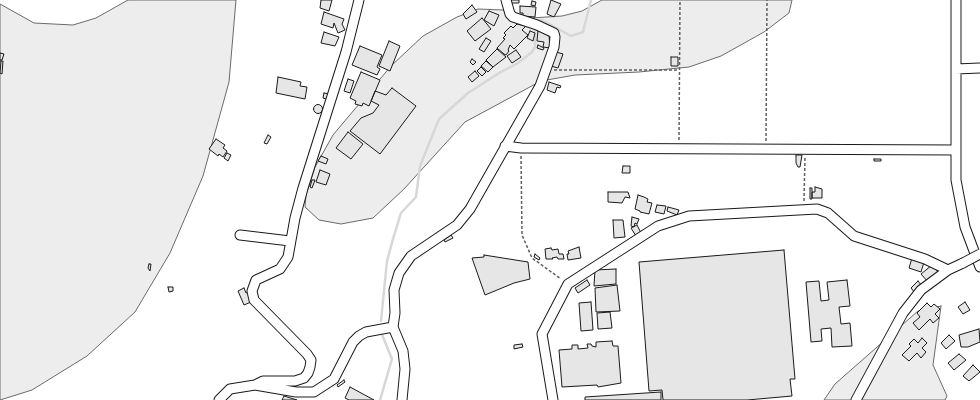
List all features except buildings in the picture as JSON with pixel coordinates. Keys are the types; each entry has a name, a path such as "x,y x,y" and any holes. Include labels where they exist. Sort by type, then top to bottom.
{"street":[{"path":"219,400 230,389 255,385 263,381 295,381 304,378 308,374 311,360 307,354 254,300 252,291 256,280 280,269 288,257 290,241 303,188 346,52 359,0"},
{"path":"402,400 404,363 403,351 393,327 394,290 399,273 411,256 457,225 470,209 540,86 554,47 554,33 537,25 513,17 510,14 506,0"},
{"path":"956,0 956,180 965,227 980,267"},
{"path":"956,69 980,68"},
{"path":"505,146 521,148 956,150"},
{"path":"553,400 542,334 568,284 658,226 689,216 817,209 828,213 854,236 925,259 948,270"},
{"path":"240,235 290,241"},
{"path":"856,400 903,313 921,290 948,270 980,254"},
{"path":"255,385 296,392 314,392 334,379 353,342 359,336 366,332 393,327"}],"path":[{"path":"679,149 680,0"},
{"path":"766,149 767,0"},
{"path":"546,70 679,70"},
{"path":"521,148 522,235 532,258 568,284"},
{"path":"804,209 805,149"}],"shaded area":[{"path":"128,0 236,0 229,82 203,176 170,253 135,312 87,356 32,390 0,400 0,4 34,23 73,25 96,18"},
{"path":"602,0 792,0 789,13 764,32 721,56 689,67 639,72 575,75 541,81 465,122 404,189 373,218 341,224 319,220 305,207 306,195 315,167 333,135 391,66 423,36 457,17 478,9 503,10 531,18 562,16 582,11"},
{"path":"941,306 933,365 947,396 945,400 824,400 835,384 918,311"}],"waterway":[{"path":"538,20 542,20 571,36 583,32 591,0"},
{"path":"381,321 387,261 393,239 401,213 416,197 420,166 439,119 468,93 499,73 518,63 532,52 535,47 535,30"},
{"path":"380,400 392,359 381,332"}]}
